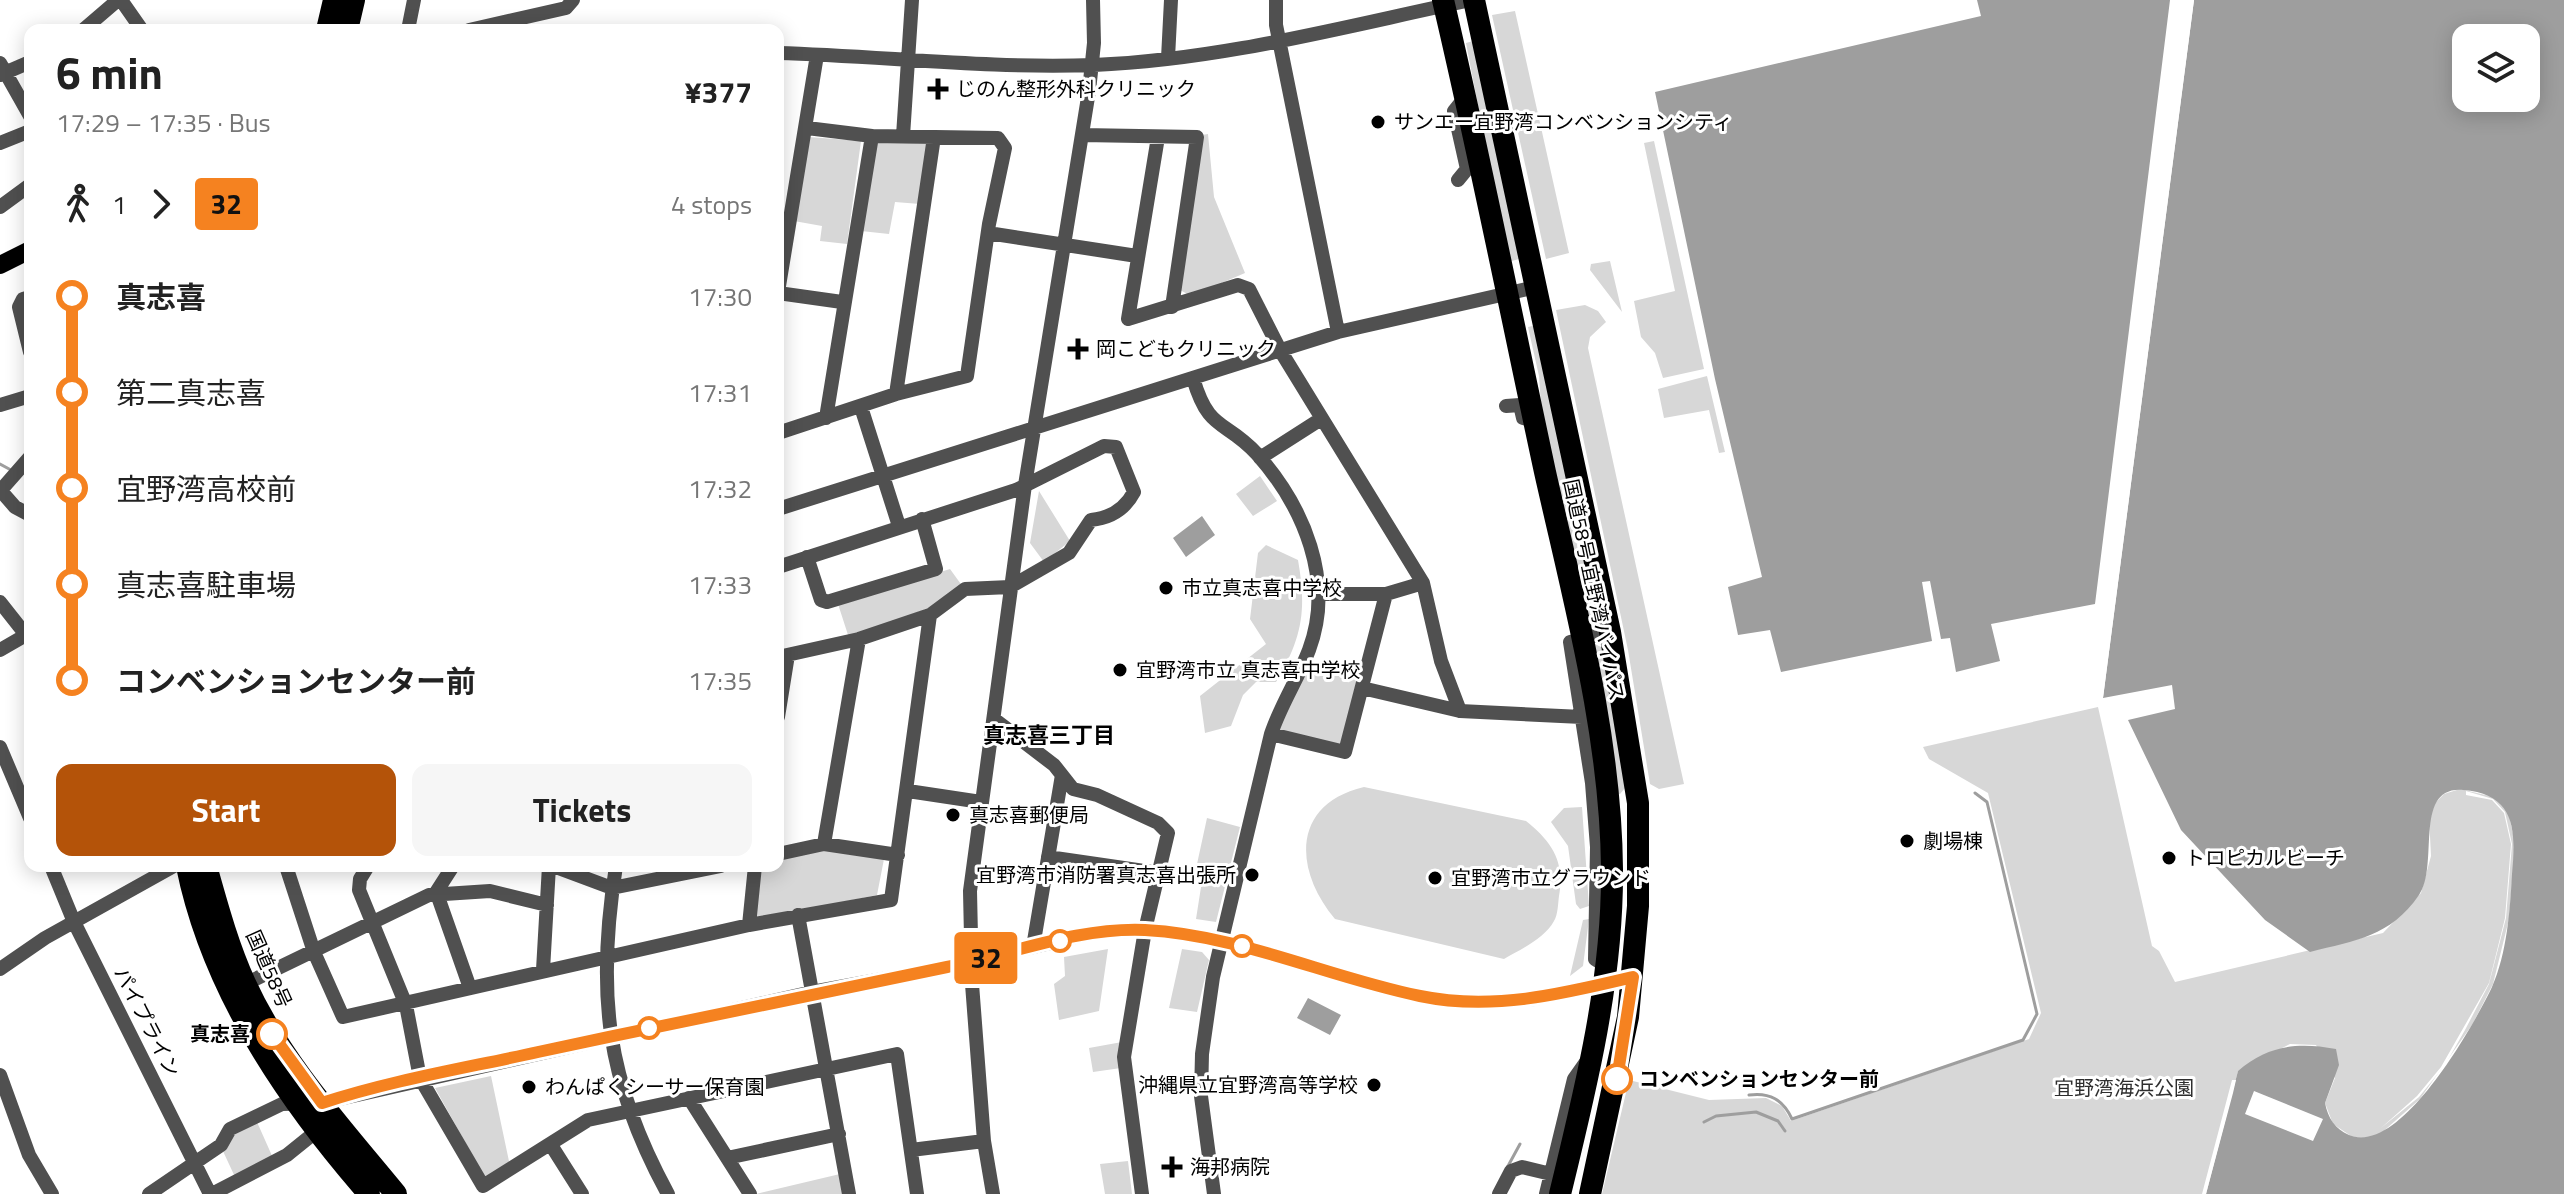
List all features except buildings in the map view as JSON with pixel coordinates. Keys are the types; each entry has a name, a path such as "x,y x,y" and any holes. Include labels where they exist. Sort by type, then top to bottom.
{"highway":[{"path":"328,24 334,0"},
{"path":"348,24 354,0"},
{"name":"国道58号 宜野湾バイパス","path":"1473,0 1610,632 1638,803 1640,873 1633,977 1621,1063 1590,1194"},
{"name":"国道58号 宜野湾バイパス","path":"1444,3 1581,639 1610,808 1612,872 1605,975 1591,1055 1555,1184"},
{"path":"189,872 218,969 262,1050 296,1101 369,1194"},
{"name":"国道58号","path":"208,872 245,984 272,1034 322,1103 396,1194"}],"main road":[{"path":"0,265 24,253"}],"street":[{"path":"90,24 119,0 137,24"},
{"path":"409,24 414,0"},
{"path":"516,24 566,8 573,0"},
{"path":"903,136 912,0"},
{"path":"993,1194 984,1141 970,891 1025,485 1092,65 1093,0"},
{"path":"1168,58 1171,0"},
{"path":"1276,0 1275,15 1338,332"},
{"path":"784,53 1092,65 1168,58 1281,41 1444,3 1473,0"},
{"path":"784,258 817,55"},
{"path":"24,64 2,70 24,106"},
{"path":"1458,180 1467,169 1454,111 1466,96"},
{"path":"784,431 896,394 967,376 988,233 1005,148 998,138 872,136 807,128"},
{"path":"0,143 24,133"},
{"path":"1082,135 1197,137 1172,307"},
{"path":"826,418 842,302 872,136"},
{"path":"896,394 934,137"},
{"path":"1158,137 1128,319 1245,286 1321,419 1423,583 1441,661 1460,711"},
{"path":"0,207 24,189"},
{"path":"988,233 1137,256"},
{"path":"784,507 1338,332 1536,287"},
{"path":"784,293 842,302"},
{"path":"24,299 19,307 24,327"},
{"path":"1193,378 1200,404 1213,421 1260,458 1310,537 1318,594 1316,624 1310,647 1283,699 1271,734 1213,977 1201,1079 1214,1194"},
{"path":"0,405 24,398"},
{"path":"1506,406 1520,405 1523,418 1535,421"},
{"path":"861,407 899,526"},
{"path":"1260,458 1321,419"},
{"path":"784,565 1025,485 1104,446 1116,447 1134,492 1127,506 1104,519 1091,520 1069,553 1010,587 965,589 930,615 859,639 784,656"},
{"path":"24,464 0,490 15,507 24,512"},
{"path":"807,557 821,600 827,602 936,569 922,519"},
{"path":"1318,594 1386,594 1423,583"},
{"path":"1271,734 1345,752 1386,594"},
{"path":"0,602 24,632"},
{"path":"288,872 314,952 343,1017 749,925 891,900 930,615"},
{"path":"1605,975 1595,959 1597,847 1570,642 1610,632"},
{"path":"0,650 24,639"},
{"path":"824,844 859,639"},
{"path":"1362,688 1460,711 1582,717"},
{"path":"994,719 1054,765 1073,789 1097,795 1158,823 1168,833 1145,930 1124,1057 1142,1194"},
{"path":"0,747 24,804"},
{"path":"1033,947 1062,775"},
{"path":"908,791 981,802"},
{"path":"784,853 824,844 898,855"},
{"path":"1048,857 1158,873"},
{"name":"パイプライン","path":"53,872 74,922 211,1194"},
{"path":"0,969 151,872"},
{"path":"364,872 359,890 406,1005 420,1078 486,1190 588,1120 897,1054 917,1194"},
{"path":"436,894 449,872"},
{"path":"543,970 550,872"},
{"path":"568,872 612,888 677,872"},
{"path":"615,872 605,959 609,1037 639,1138 668,1194"},
{"path":"749,925 754,872"},
{"path":"245,984 436,894 490,891 547,905"},
{"path":"436,894 470,988"},
{"path":"798,915 829,1068 849,1194"},
{"path":"149,1194 221,1145 230,1129 282,1104 296,1101 322,1103 420,1078 1093,933 1145,930 1221,940 1422,997 1499,1002 1605,975 1633,977"},
{"path":"0,1075 29,1155 52,1194"},
{"path":"689,1098 750,1194"},
{"path":"211,1194 287,1155 318,1130 322,1103"},
{"path":"727,1158 839,1134"},
{"path":"911,1150 984,1141"},
{"path":"551,1145 582,1194"},
{"path":"1499,1194 1511,1171 1522,1167 1555,1184 1546,1194"}],"green space":[{"path":"1515,11 1569,253 1546,259 1492,15"},
{"path":"1477,40 1519,259 1508,262 1466,43"},
{"path":"1208,134 1214,197 1245,273 1191,296 1180,290 1202,135"},
{"path":"809,137 861,141 847,244 820,241 822,226 794,221"},
{"path":"876,141 928,144 920,204 895,202 889,234 861,231"},
{"path":"1654,141 1704,369 1663,378 1655,353 1641,337 1634,301 1675,291 1644,143"},
{"path":"1610,261 1622,312 1590,270 1591,264"},
{"path":"1585,305 1598,311 1606,322 1590,337 1588,348 1684,784 1659,789 1650,784 1628,650 1556,310"},
{"path":"1537,325 1599,624 1596,628 1590,628 1542,420 1539,376 1528,327"},
{"path":"1707,376 1725,452 1719,453 1709,410 1664,418 1658,389"},
{"path":"1260,476 1277,501 1253,516 1236,494"},
{"path":"1039,491 1070,541 1044,562 1030,543"},
{"path":"1266,545 1298,560 1302,609 1297,638 1276,682 1256,682 1243,695 1231,726 1205,733 1200,696 1266,644 1250,619 1258,553"},
{"path":"950,569 963,587 939,604 849,638 838,604"},
{"path":"1593,643 1603,648 1625,788 1620,794 1614,793"},
{"path":"1311,664 1358,675 1341,745 1279,730 1292,695"},
{"name":"宜野湾海浜公園","path":"2098,707 2152,946 2159,951 2175,982 2383,933 2421,893 2431,856 2429,817 2434,804 2444,794 2460,789 2494,797 2508,811 2515,843 2509,919 2493,984 2472,1025 2420,1099 2378,1136 2364,1139 2351,1136 2333,1124 2325,1103 2335,1078 2316,1045 2290,1044 2238,1071 2206,1194 1602,1194 1629,1080 1709,1100 1766,1098 1782,1106 1791,1121 2029,1039 2041,1013 1988,793 1929,759 1923,747"},
{"name":"宜野湾市立グラウンド","path":"1364,787 1526,821 1543,837 1558,862 1558,909 1550,927 1532,943 1504,959 1335,919 1321,900 1312,880 1307,860 1307,841 1312,823 1323,808 1340,796"},
{"path":"1582,807 1589,906 1580,909 1576,904 1568,846 1551,822 1564,808"},
{"path":"1207,818 1240,827 1216,922 1196,919 1204,868 1197,864"},
{"path":"822,849 884,859 877,895 754,920 759,872 784,872 784,858"},
{"path":"1589,919 1583,966 1570,976 1583,920"},
{"path":"1108,949 1099,1011 1059,1020 1054,984 1065,976 1064,957"},
{"path":"1182,949 1202,952 1209,960 1197,1012 1169,1008"},
{"path":"1122,1042 1121,1068 1093,1072 1089,1048"},
{"path":"491,1076 510,1166 490,1178 484,1176 435,1088"},
{"path":"257,1122 273,1158 235,1177 222,1149 233,1133"},
{"path":"1128,1161 1132,1194 1105,1194 1100,1164"},
{"path":"840,1174 843,1194 756,1194"}],"shaded area":[{"path":"1977,0 2170,0 2095,604 1991,624 2000,661 1956,672 1950,638 1941,639 1930,581 1922,582 1932,641 1781,672 1770,630 1738,635 1728,587 1762,577 1715,379 1655,92 1981,16"},
{"path":"2194,0 2564,0 2564,1194 2206,1194 2238,1071 2261,1056 2296,1046 2336,1049 2339,1065 2325,1103 2333,1122 2349,1135 2369,1137 2390,1126 2412,1108 2433,1084 2469,1029 2497,974 2509,917 2513,843 2509,817 2494,799 2463,790 2447,792 2438,800 2432,814 2425,882 2408,909 2371,935 2310,952 2265,920 2181,830 2128,720 2175,709 2172,685 2103,698"},
{"path":"1202,516 1215,535 1186,557 1173,538"},
{"path":"1308,998 1341,1015 1330,1035 1297,1018"}],"pier":[{"path":"2190,0 2194,0 2103,698 2100,700"},
{"path":"2466,791 2493,799 2505,812 2512,844 2506,918 2489,984 2445,1065 2419,1097 2381,1128 2417,1096 2441,1067 2489,983 2505,918 2511,844 2504,813 2492,800 2466,795"},
{"path":"2232,1080 2236,1080 2233,1093 2206,1194 2202,1194"},
{"path":"2254,1091 2323,1119 2313,1141 2245,1114"}],"waterway":[{"path":"0,464 11,470"},
{"path":"1749,1095 1775,1099 1792,1119 2023,1040 2037,1014 1987,802 1975,793"},
{"path":"1704,1122 1716,1116 1756,1112 1778,1121 1785,1131"},
{"path":"1508,1166 1520,1144"}],"bus line":[{"name":"32","path":"272,1034 322,1103 420,1078 812,992 948,967 1093,933 1145,930 1221,940 1364,983 1422,997 1471,1002 1535,999 1633,977 1617,1079"}],"place":[{"name":"じのん整形外科クリニック","path":"938,89"},
{"name":"サンエー宜野湾コンベンションシティ","path":"1378,122"},
{"name":"岡こどもクリニック","path":"1078,349"},
{"name":"市立真志喜中学校","path":"1166,588"},
{"name":"宜野湾市立 真志喜中学校","path":"1120,670"},
{"name":"真志喜郵便局","path":"953,815"},
{"name":"劇場棟","path":"1907,841"},
{"name":"トロピカルビーチ","path":"2169,858"},
{"name":"宜野湾市消防署真志喜出張所","path":"1252,875"},
{"name":"宜野湾市立グラウンド","path":"1435,878"},
{"name":"真志喜","path":"272,1034"},
{"name":"コンベンションセンター前","path":"1617,1079"},
{"name":"沖縄県立宜野湾高等学校","path":"1374,1085"},
{"name":"わんぱくシーサー保育園","path":"529,1087"},
{"name":"海邦病院","path":"1172,1167"}],"district":[{"name":"真志喜三丁目","path":"1049,735"}]}
